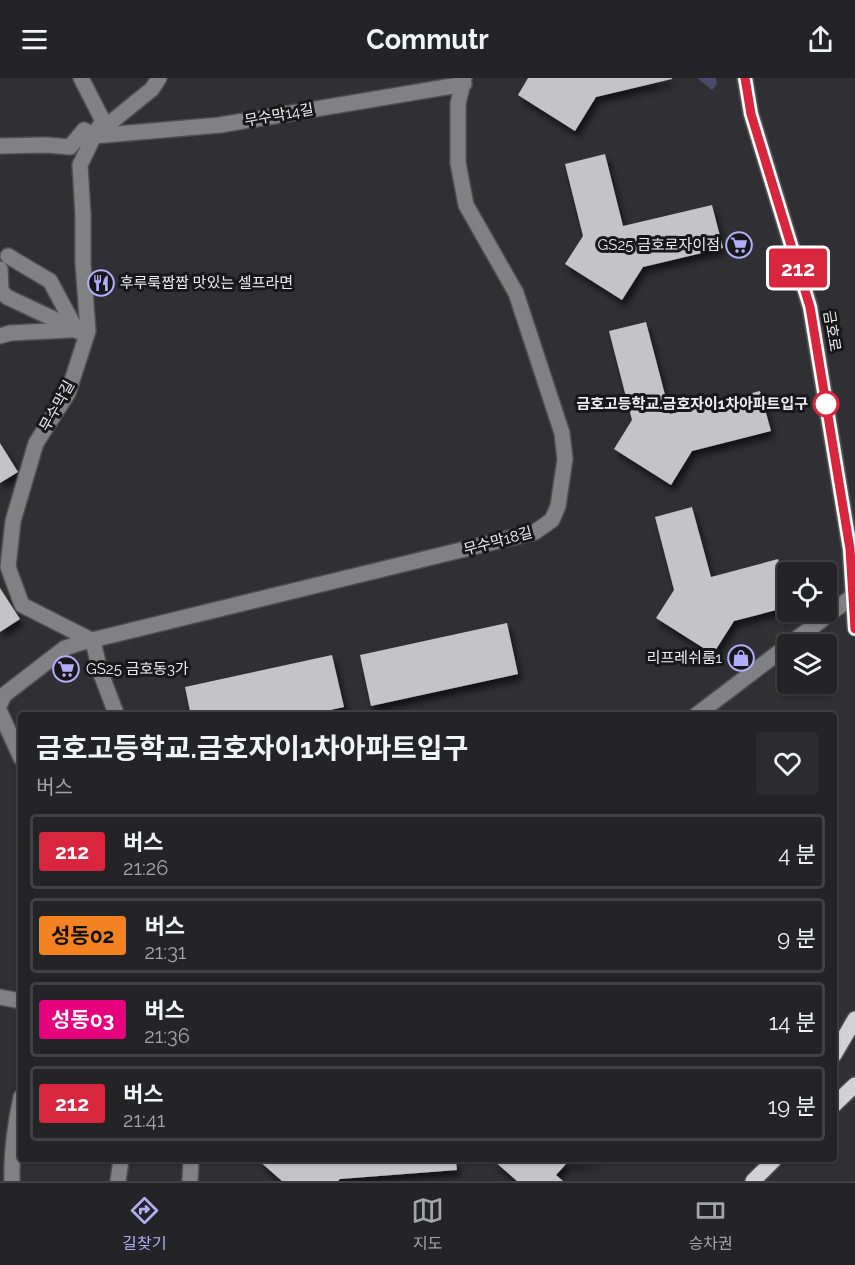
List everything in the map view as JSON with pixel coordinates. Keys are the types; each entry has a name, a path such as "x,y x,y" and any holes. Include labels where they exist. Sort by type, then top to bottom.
{"main road":[{"path":"837,1050 855,1019"},
{"path":"837,1102 855,1085"},
{"path":"753,1181 772,1162"}],"street":[{"path":"0,146 46,144 70,147 84,130 94,136 103,121 81,78"},
{"name":"무수막길","path":"93,640 22,605 8,567 13,521 36,443 68,393 77,331 83,263 81,165 94,136 152,89 159,78"},
{"name":"금호로","path":"745,78 751,114 810,307 850,549 855,628"},
{"name":"무수막14길","path":"94,136 220,125 464,81"},
{"name":"무수막18길","path":"0,704 4,695 65,648 80,643 535,532 552,520 558,506 566,459 562,433 516,293 466,205 458,163 458,104 464,81"},
{"path":"4,263 50,281 77,331 7,297 1,291 4,263"},
{"path":"0,336 10,333 77,331"},
{"path":"700,712 853,596"},
{"path":"93,640 100,671 115,712"},
{"path":"0,712 18,751"},
{"path":"0,997 18,1000"},
{"path":"12,1181 15,1122 18,1110"},
{"path":"118,1181 121,1162"},
{"path":"190,1162 190,1181"}],"shaded area":[{"path":"697,78 716,78 717,84 712,90"}],"building":[{"path":"528,78 672,79 596,97 575,131 518,95"},
{"path":"605,154 623,226 712,205 723,248 643,267 622,300 565,264 583,236 565,164"},
{"path":"646,322 670,414 760,391 771,431 692,451 671,485 614,449 632,420 609,331"},
{"path":"0,443 18,472 0,483"},
{"path":"692,507 711,577 778,559 777,610 734,621 713,654 656,618 674,590 655,517"},
{"path":"0,588 20,619 0,632"},
{"path":"507,623 518,674 371,706 360,655"},
{"path":"332,655 344,707 321,712 190,712 185,687"},
{"path":"260,1162 456,1162 457,1170 340,1179 338,1181 282,1181"},
{"path":"495,1162 587,1162 566,1164 556,1175 563,1181 517,1181"}],"bus line":[{"name":"212","path":"745,78 751,114 810,307 850,549 855,629"}],"place":[{"name":"GS25 금호로자이점","path":"739,245"},
{"name":"후루룩짭짭 맛있는 셀프라면","path":"101,283"},
{"name":"금호고등학교.금호자이1차아파트입구","path":"826,404"},
{"name":"리프레쉬룸1","path":"741,658"},
{"name":"GS25 금호동3가","path":"66,669"}]}
